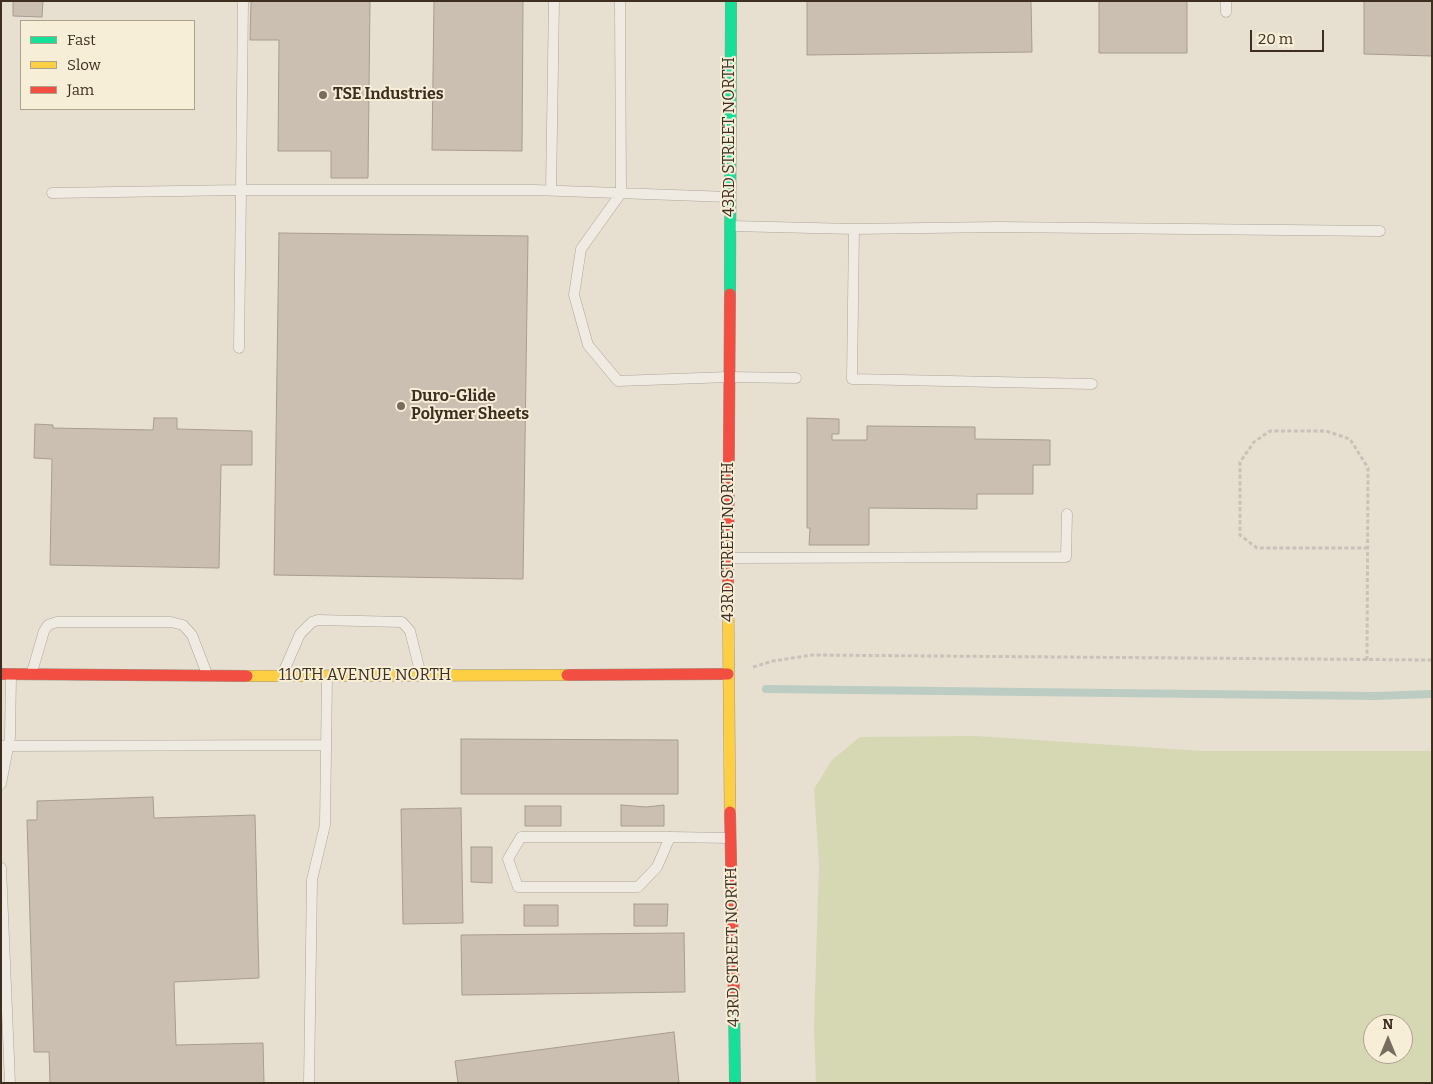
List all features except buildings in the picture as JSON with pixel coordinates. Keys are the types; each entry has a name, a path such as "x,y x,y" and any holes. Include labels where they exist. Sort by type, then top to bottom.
{"street":[{"name":"43RD STREET NORTH","path":"730,1 728,674 735,1083"},
{"name":"110TH AVENUE NORTH","path":"6,675 421,676 728,674"}],"lane":[{"path":"239,348 242,1"},
{"path":"551,190 554,1"},
{"path":"620,1 621,193 581,249 574,295 588,345 618,381 729,377 796,378"},
{"path":"1226,1 1226,12"},
{"path":"52,193 241,190 551,190 730,197"},
{"path":"730,226 854,229 998,227 1380,231"},
{"path":"854,229 852,379 1092,384"},
{"path":"729,558 1066,557 1067,514"},
{"path":"282,676 300,634 312,622 318,620 402,622 410,631 421,676"},
{"path":"31,675 44,631 48,625 57,622 171,622 183,625 192,636 208,676"},
{"path":"1,784 5,746 10,737 6,675"},
{"path":"309,1083 312,880 325,825 327,676"},
{"path":"5,746 326,745"},
{"path":"670,837 657,868 638,887 518,887 508,858 521,837 670,837 731,838"},
{"path":"1,868 10,1083"}],"path":[{"path":"1367,660 1368,548 1368,468 1350,439 1326,431 1270,432 1254,442 1240,462 1240,536 1257,548 1368,548"},
{"path":"728,674 773,661 812,655 1432,660"}],"green space":[{"path":"976,736 1203,751 1432,751 1432,1083 816,1083 814,1026 819,864 814,789 832,760 860,737"}],"waterway":[{"path":"766,689 1375,696 1432,694"}],"traffic: fast":[{"path":"730,294 731,1"},
{"path":"734,1002 735,1083"}],"traffic: slow":[{"path":"728,583 730,812"},
{"path":"247,676 567,675"}],"traffic: jam":[{"path":"728,583 730,294"},
{"path":"1,674 247,676"},
{"path":"567,675 728,674"},
{"path":"730,812 734,1002"}],"place":[{"name":"TSE Industries","path":"323,95"},
{"name":"Duro-Glide Polymer Sheets","path":"401,406"}]}
